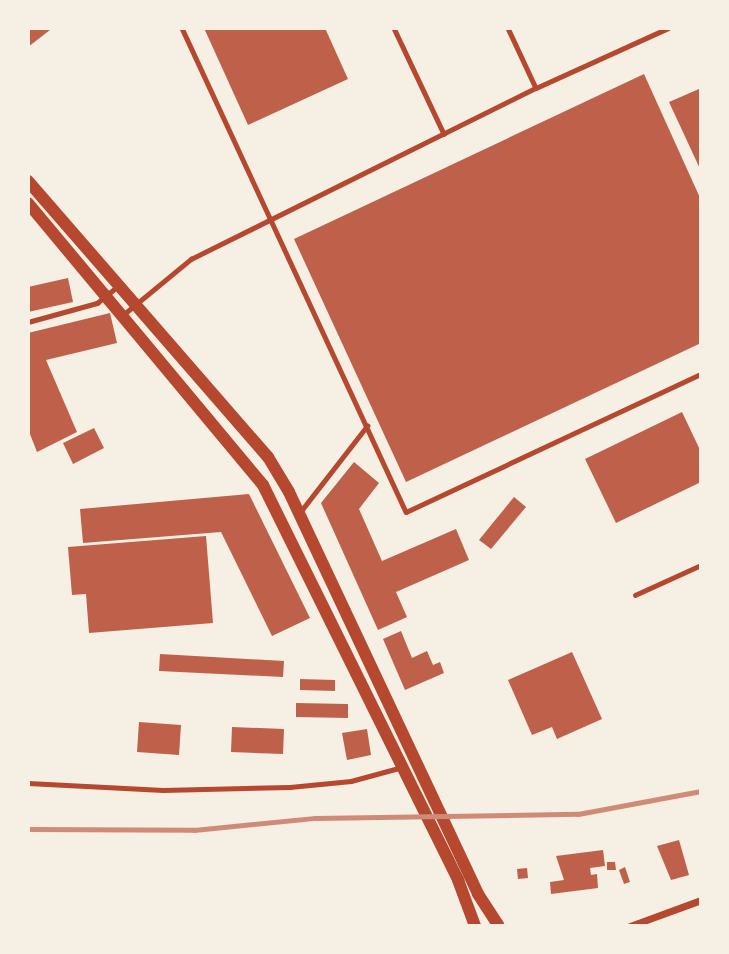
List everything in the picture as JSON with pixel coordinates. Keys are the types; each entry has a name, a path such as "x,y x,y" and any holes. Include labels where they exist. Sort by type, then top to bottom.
{"main road":[{"path":"28,181 247,429 299,513 478,894 499,926"},
{"path":"28,203 263,485 403,767 475,926"},
{"path":"465,926 470,912"}],"street":[{"path":"630,926 701,900"}],"lane":[{"path":"182,28 406,512 701,374"},
{"path":"394,28 444,134"},
{"path":"508,28 536,88"},
{"path":"121,316 191,259 536,88 667,28"},
{"path":"28,323 106,298 119,285"},
{"path":"299,513 368,426"},
{"path":"635,595 701,565"},
{"path":"28,783 163,790 290,787 351,781 403,767"}],"building":[{"path":"28,28 48,28 50,30 28,47"},
{"path":"204,28 325,28 348,79 248,125"},
{"path":"644,74 701,200 701,343 406,482 294,239"},
{"path":"699,89 701,93 701,171 669,102"},
{"path":"68,278 73,302 28,312 28,287"},
{"path":"110,313 117,343 46,360 77,432 37,452 28,429 28,333"},
{"path":"682,412 701,452 701,482 616,523 585,459"},
{"path":"94,428 104,448 73,464 63,443"},
{"path":"354,462 379,483 359,509 382,561 456,529 469,560 396,592 407,617 378,630 321,503"},
{"path":"249,494 310,618 272,636 221,532 83,543 80,509"},
{"path":"514,497 526,507 491,549 479,540"},
{"path":"206,536 213,623 89,633 86,594 72,595 68,547"},
{"path":"401,631 412,658 427,651 433,665 440,662 444,673 405,690 383,639"},
{"path":"572,652 602,719 557,739 552,727 532,735 508,680"},
{"path":"160,654 284,661 283,677 159,671"},
{"path":"300,679 335,680 335,691 300,690"},
{"path":"296,703 348,704 348,718 296,717"},
{"path":"139,722 181,725 179,755 137,752"},
{"path":"232,727 284,729 283,754 231,752"},
{"path":"367,729 371,755 347,760 342,733"},
{"path":"679,840 689,875 671,880 657,846"},
{"path":"603,850 605,866 590,868 591,875 597,874 598,888 551,894 550,882 564,880 556,856"},
{"path":"607,862 615,862 616,870 607,870"},
{"path":"625,867 630,882 624,884 619,870"},
{"path":"527,868 528,878 518,879 517,869"}],"railway":[{"path":"28,829 194,830 315,818 578,814 701,791"}]}
